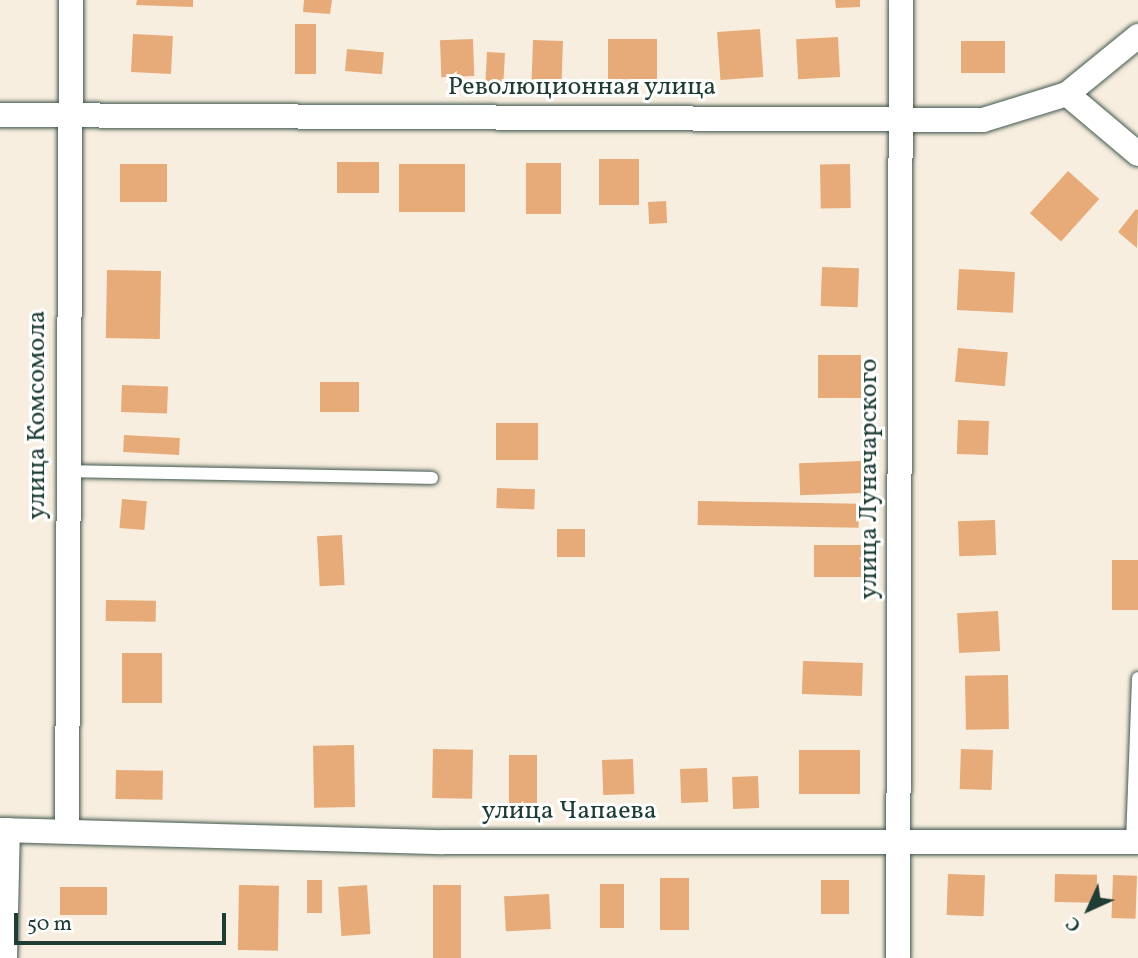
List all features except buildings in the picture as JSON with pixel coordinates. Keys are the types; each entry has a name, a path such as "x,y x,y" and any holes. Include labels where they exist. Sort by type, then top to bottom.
{"street":[{"name":"улица Комсомола","path":"67,831 71,0"},
{"name":"улица Луначарского","path":"898,958 901,0"},
{"path":"1138,36 1067,94 1138,154"},
{"name":"Революционная улица","path":"0,115 983,120 1067,94"},
{"path":"4,830 5,958"},
{"name":"улица Чапаева","path":"4,830 443,842 1135,842"}],"lane":[{"path":"68,471 432,478"},
{"path":"1135,842 1138,678"}]}
